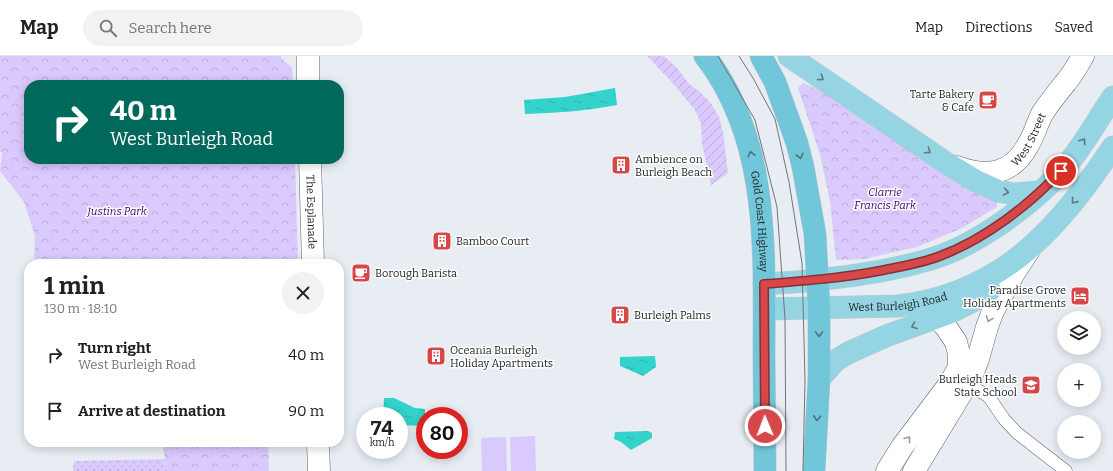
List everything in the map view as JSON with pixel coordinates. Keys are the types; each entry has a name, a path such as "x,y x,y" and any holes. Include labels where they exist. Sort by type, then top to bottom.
{"highway":[{"path":"761,56 775,82 797,143 803,167 815,234 819,308 819,379 814,471"},
{"name":"Gold Coast Highway","path":"705,58 725,85 743,126 752,156 760,209 765,309 766,471"}],"main road":[{"path":"789,56 946,163 976,181 998,191 1020,194 1040,192"},
{"path":"764,284 817,281 903,267 941,256 966,244 998,225 1040,192 1061,171 1113,98"},
{"path":"819,379 835,361 848,353 886,336 930,310 962,308 987,292 1009,271 1072,204 1113,147"},
{"name":"West Burleigh Road","path":"765,309 898,306 930,310"}],"street":[{"path":"307,56 308,80"},
{"name":"West Street","path":"946,163 982,174 997,172 1013,164 1025,151 1043,113 1066,83 1083,56"},
{"name":"The Esplanade","path":"310,164 313,259"},
{"path":"887,471 902,447 940,397 961,379 978,359 986,327 993,311 1028,250"},
{"path":"914,471 961,379 958,349 952,334 930,310"},
{"path":"318,447 319,471"}],"lane":[{"path":"961,379 989,397 1004,419 1014,430 1036,449 1066,471"}],"green space":[{"name":"Justins Park","path":"0,56 281,56 281,58 292,68 293,80 24,80 24,164 295,164 298,259 34,259 35,236 24,202 0,171 2,152 0,152"},
{"path":"647,56 664,56 677,68 689,84 711,103 719,117 723,132 728,173 711,185 702,143 701,124 695,110 670,80"},
{"name":"Clarrie Francis Park","path":"803,83 820,90 997,201 997,207 960,229 917,247 864,259 836,260 830,201 820,154 798,88"},
{"path":"535,436 536,471 511,471 510,437"},
{"path":"506,437 507,471 482,471 481,438"},
{"path":"163,447 268,447 269,471 166,471"},
{"path":"165,459 166,471 73,471 74,461"}],"water":[{"path":"615,88 617,105 594,109 525,114 524,100 565,97"},
{"path":"655,356 656,367 643,376 620,366 620,357"},
{"path":"384,398 394,398 416,408 416,426 408,425 408,407 384,407"},
{"path":"648,431 652,433 652,438 631,450 621,442 614,439 615,432"}],"tram line":[{"path":"718,56 755,120 777,207 785,319 786,471"},
{"path":"739,56 753,78 775,119 789,182 802,263 805,380 803,471"}],"place":[{"name":"Tarte Bakery & Cafe","path":"988,100"},
{"name":"Ambience on Burleigh Beach","path":"621,165"},
{"name":"Bamboo Court","path":"442,241"},
{"name":"Borough Barista","path":"361,273"},
{"name":"Paradise Grove Holiday Apartments","path":"1080,296"},
{"name":"Burleigh Palms","path":"620,315"},
{"name":"Oceania Burleigh Holiday Apartments","path":"436,356"},
{"name":"Burleigh Heads State School","path":"1031,385"}],"route":[{"path":"765,426 764,284 817,281 853,276 903,267 941,256 966,244 1015,213 1050,183 1061,171"}]}
